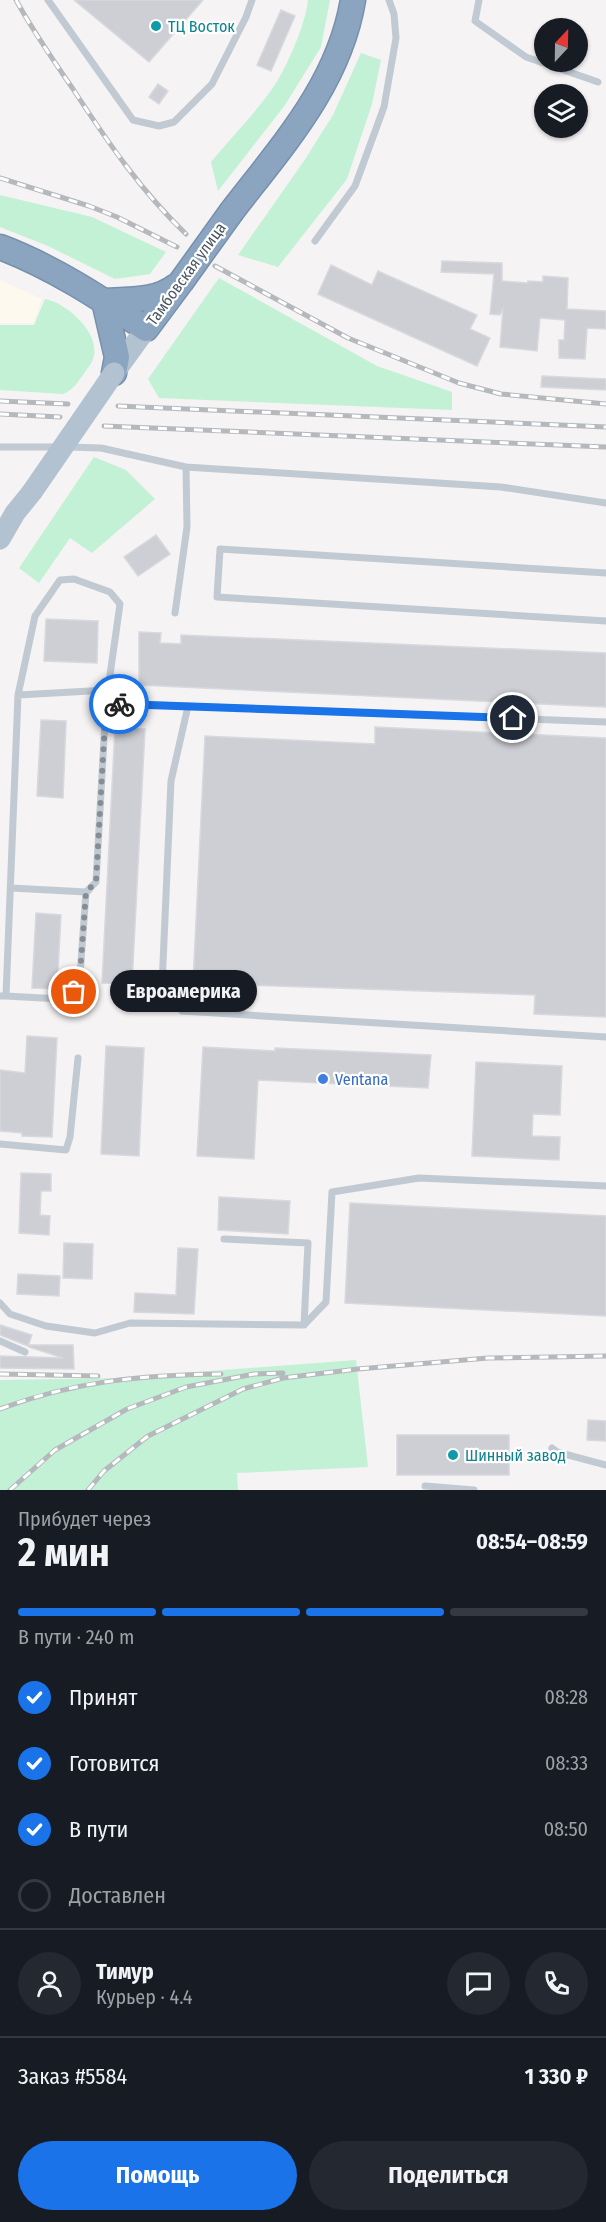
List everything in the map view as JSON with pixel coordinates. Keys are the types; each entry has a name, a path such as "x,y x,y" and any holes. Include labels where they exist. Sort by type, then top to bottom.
{"highway":[{"name":"Тамбовская улица","path":"146,329 318,96 349,23 352,0"},
{"path":"0,247 24,256 104,301 146,329"},
{"path":"104,301 143,300 166,293 181,282"},
{"path":"104,301 117,357 114,373"}],"main road":[{"name":"Тамбовская улица","path":"0,539 15,513 146,329"}],"lane":[{"path":"48,0 133,120 159,126 174,122 212,84 246,17 252,0"},
{"path":"315,241 355,186 384,107 396,38 394,14 389,0"},
{"path":"479,0 475,21 517,51 526,57 598,82"},
{"path":"0,447 101,448 186,467 501,487 606,503"},
{"path":"175,613 187,527 186,467"},
{"path":"606,573 220,549 216,597 606,621"},
{"path":"74,579 110,591 120,604 108,690 96,882 86,892 80,975 74,992 60,999 3,996 11,888 18,695 34,616 60,580 74,579"},
{"path":"18,695 108,690"},
{"path":"106,703 606,722"},
{"path":"188,706 171,781 162,986 182,1011 606,1037"},
{"path":"11,888 86,892"},
{"path":"0,1144 66,1150 70,1137 78,1058"},
{"path":"0,1303 10,1314 46,1326 95,1333 130,1323 304,1325 326,1302 332,1192 419,1178 606,1186"},
{"path":"224,1239 308,1244 304,1325"},
{"path":"0,1341 25,1352"},
{"path":"552,1448 557,1452 606,1465"},
{"path":"424,1486 474,1490"}],"shaded area":[{"path":"0,280 42,299 33,323 0,323"}],"green space":[{"path":"308,0 330,0 321,47 285,105 218,191 211,162 259,106 279,78 300,32"},
{"path":"361,53 381,60 372,104 347,179 278,267 238,255 304,161 333,115"},
{"path":"0,195 92,217 166,252 150,274 115,279 48,246 0,227"},
{"path":"219,278 377,366 452,392 452,410 159,398 148,379"},
{"path":"45,299 72,313 88,330 94,349 92,361 74,386 63,394 0,390 0,325 34,325"},
{"path":"94,457 126,470 155,499 92,553 70,538 39,583 19,568"},
{"path":"356,1360 368,1467 237,1473 238,1490 0,1490 0,1380 119,1378"}],"building":[{"name":"ТЦ Восток","path":"74,0 203,0 149,62"},
{"path":"281,10 295,16 271,71 257,65"},
{"path":"158,84 168,91 159,104 149,97"},
{"path":"442,261 502,263 502,281 528,283 528,281 543,282 543,276 568,278 567,309 606,311 606,329 587,328 585,359 559,358 559,340 564,340 565,320 540,318 537,351 500,347 503,308 500,315 490,314 494,274 441,272"},
{"path":"331,265 372,285 378,271 477,315 470,329 490,338 477,366 318,294"},
{"path":"542,376 606,379 606,390 541,387"},
{"path":"156,535 170,554 138,576 124,557"},
{"path":"46,619 98,621 97,663 44,661"},
{"path":"139,632 161,633 160,643 181,644 181,635 606,653 606,707 139,685"},
{"path":"41,720 66,721 63,798 37,796"},
{"path":"375,727 606,738 606,1017 534,1014 535,995 193,983 205,736 375,744"},
{"path":"115,728 145,729 132,984 102,983"},
{"path":"36,913 61,915 57,989 32,988"},
{"path":"27,1036 57,1038 52,1137 22,1136 22,1133 0,1131 0,1070 25,1073"},
{"path":"106,1046 144,1048 139,1156 101,1154"},
{"path":"203,1047 431,1055 428,1088 258,1080 254,1159 197,1156"},
{"path":"476,1062 562,1066 560,1115 533,1114 532,1136 560,1137 559,1160 472,1156"},
{"path":"21,1173 51,1174 51,1191 41,1191 40,1215 50,1216 49,1235 19,1233"},
{"path":"219,1197 290,1201 288,1234 218,1230"},
{"path":"350,1203 606,1216 606,1316 345,1303"},
{"path":"64,1243 93,1244 92,1279 63,1278"},
{"path":"178,1248 198,1249 194,1314 134,1312 135,1293 176,1295"},
{"path":"18,1274 60,1276 59,1296 17,1294"},
{"path":"0,1325 32,1335 28,1346 0,1335"},
{"path":"29,1345 73,1345 74,1369 0,1368 0,1356 63,1358 29,1347"},
{"path":"588,1420 606,1421 606,1441 587,1440"},
{"name":"Шинный завод","path":"397,1435 509,1435 509,1475 397,1475"}],"railway":[{"path":"16,0 43,45 112,146 154,201 186,234"},
{"path":"0,178 89,206 117,217 177,247"},
{"path":"215,266 348,338 459,383 501,394 606,404"},
{"path":"0,401 68,404"},
{"path":"118,406 606,427"},
{"path":"0,414 60,417"},
{"path":"104,426 606,447"},
{"path":"88,1490 104,1471 148,1436 243,1389 283,1378 488,1358 606,1356"},
{"path":"10,1490 55,1450 127,1409 186,1387 254,1374 283,1373"},
{"path":"0,1374 98,1376"},
{"path":"0,1409 55,1392 109,1381 221,1374"}],"way so far":[{"path":"74,992 80,975 86,892 96,882 106,703 119,704"}],"place":[{"name":"ТЦ Восток","path":"156,26"},
{"name":"Евроамерика","path":"74,992"},
{"name":"Ventana","path":"323,1079"},
{"name":"Шинный завод","path":"453,1455"}],"route":[{"path":"119,704 513,718"}]}
